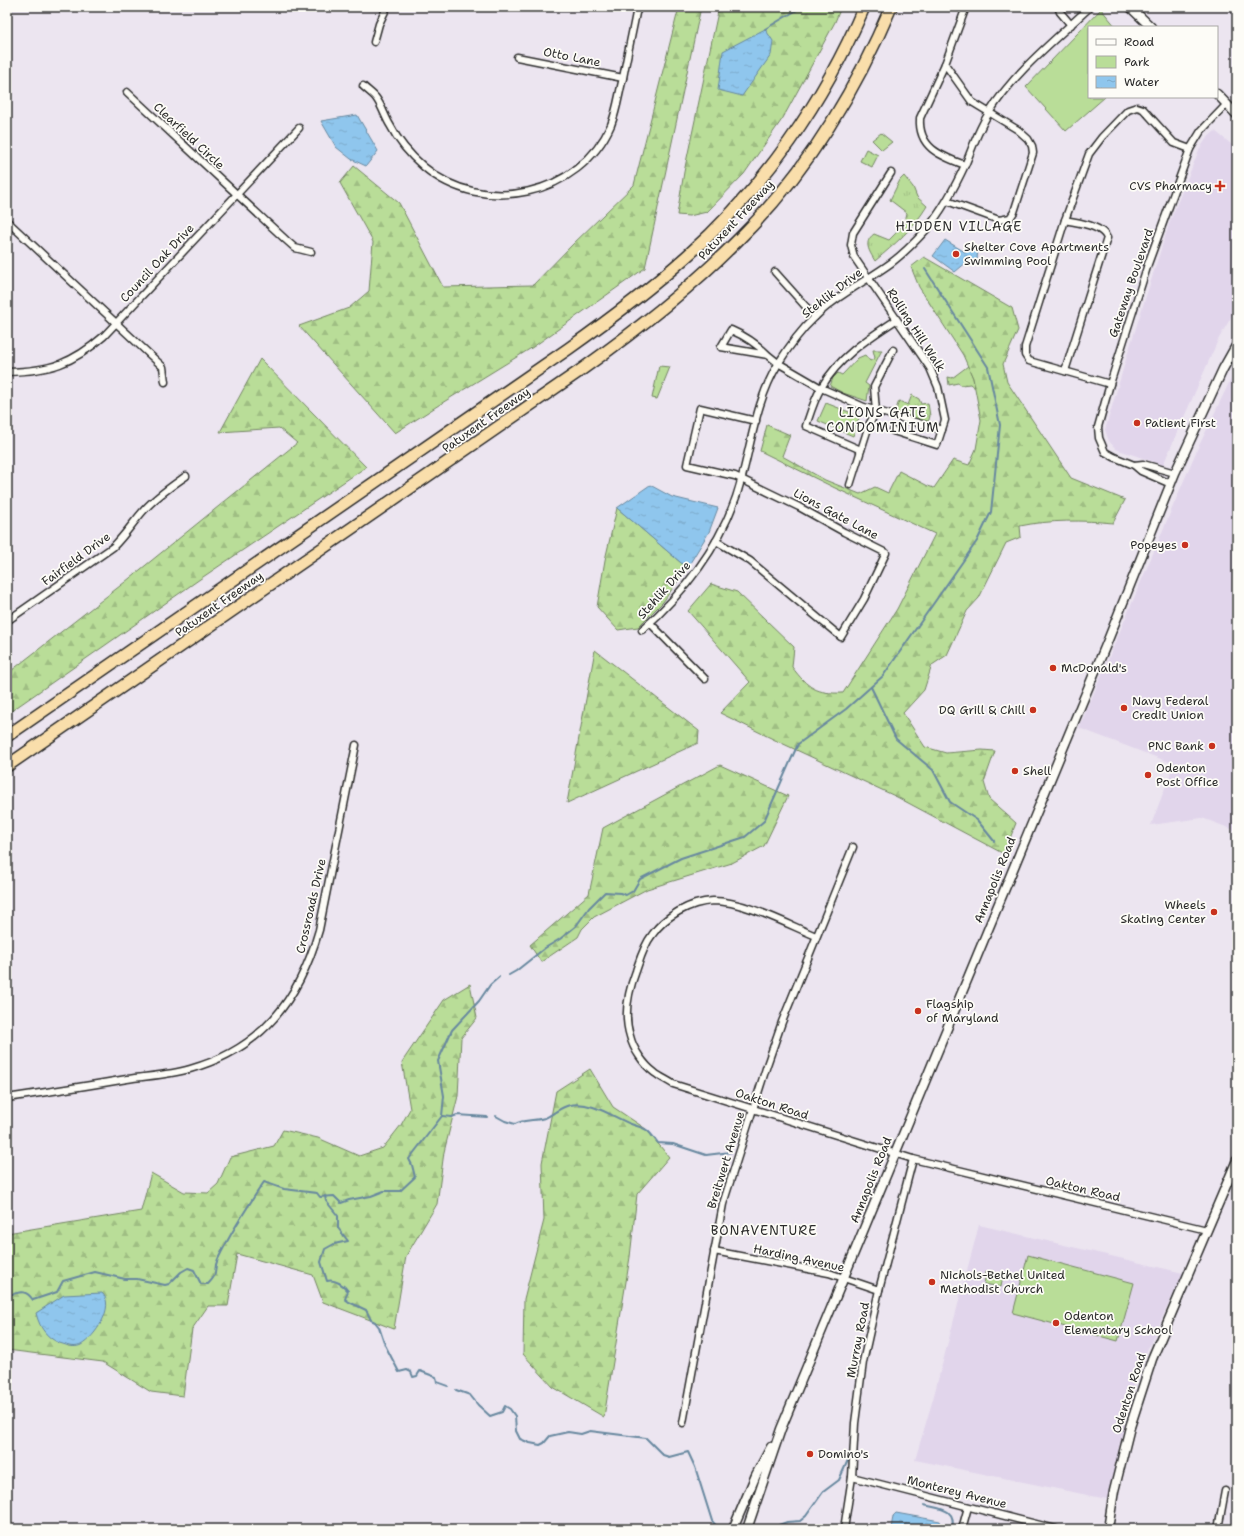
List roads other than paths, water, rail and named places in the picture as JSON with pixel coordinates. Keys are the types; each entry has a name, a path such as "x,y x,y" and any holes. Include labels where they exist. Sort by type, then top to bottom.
{"highway":[{"name":"Patuxent Freeway","path":"7,736 562,354 652,287 724,221 755,186 780,154 822,92 864,7"},
{"name":"Patuxent Freeway","path":"7,766 581,370 628,336 703,274 773,203 800,168 843,103 876,41 891,7"}],"main road":[{"path":"1130,7 1150,26"},
{"path":"1218,95 1237,115"},
{"name":"Annapolis Road","path":"747,1529 781,1429 1084,698 1175,474 1223,369 1237,344"},
{"name":"Odenton Road","path":"1108,1529 1114,1491 1130,1427 1152,1359 1237,1160"},
{"name":"Annapolis Road","path":"733,1529 756,1476 781,1429"}],"street":[{"path":"374,42 379,24 387,7"},
{"path":"363,86 376,97 399,140 409,153 425,168 443,180 460,188 486,194 516,194 543,187 569,174 587,160 611,125 618,101 636,13 639,7"},
{"path":"965,165 939,155 931,149 923,138 920,127 920,118 945,64 966,7"},
{"path":"1058,7 1060,12 1071,25"},
{"name":"Stehlik Drive","path":"642,630 674,598 694,575 716,542 742,479 763,394 778,363 798,335 815,316 892,262 909,248 925,231 947,201 989,113 1009,86 1090,7"},
{"name":"Otto Lane","path":"517,57 623,78"},
{"path":"945,64 972,102 1018,130 1028,139 1032,146 1033,154 1014,212 1010,218 999,220 947,201"},
{"name":"Clearfield Circle","path":"127,92 236,195 295,248 311,252"},
{"name":"Gateway Boulevard","path":"1171,484 1140,471 1134,465 1105,452 1099,438 1098,427 1148,264 1190,149 1201,131 1227,104"},
{"path":"1110,384 1029,361 1025,355 1025,347 1066,220 1089,154 1102,137 1128,110 1137,107 1143,109 1174,143 1190,149"},
{"name":"Council Oak Drive","path":"7,372 26,372 44,369 87,351 116,323 299,128"},
{"name":"Rolling Hill Walk","path":"891,173 853,233 851,246 854,257 930,368 937,382 945,420 942,430"},
{"path":"1065,371 1107,238 1106,234 1099,229 1066,220"},
{"path":"7,221 163,367 166,382"},
{"path":"775,272 815,316"},
{"path":"861,450 806,426 821,388 837,366 847,355 862,343 896,320"},
{"path":"768,355 759,355 721,347 731,330 760,347 778,363 821,388 864,407 942,430 937,445 893,431"},
{"path":"850,485 869,425 876,411 874,387 892,350"},
{"path":"742,479 687,465 700,408 756,421"},
{"name":"Gateway Boulevard","path":"1134,465 1143,464 1175,474"},
{"name":"Fairfield Drive","path":"7,621 113,547 125,535 144,509 186,476"},
{"name":"Lions Gate Lane","path":"716,542 750,560 841,637 864,599 886,553 786,500 742,479"},
{"path":"650,623 705,679"},
{"name":"Crossroads Drive","path":"7,1098 189,1070 229,1054 260,1033 278,1015 296,989 313,952 319,930 356,745"},
{"name":"Breitwert Avenue","path":"683,1423 724,1204 753,1109 782,1022 853,847"},
{"name":"Oakton Road","path":"816,936 743,905 729,902 712,901 696,904 671,916 651,936 641,957 627,999 626,1019 630,1037 641,1058 654,1073 673,1084 913,1159 1207,1230"},
{"name":"Murray Road","path":"844,1529 852,1477 855,1423 863,1362 879,1290 913,1159"},
{"name":"Harding Avenue","path":"714,1251 828,1273 879,1290"},
{"name":"Monterey Avenue","path":"852,1477 1056,1529"},
{"path":"1218,1529 1225,1491"},
{"path":"962,1529 968,1507"}],"water":[{"path":"765,29 773,41 771,55 742,96 718,90 723,51"},
{"path":"357,115 378,151 366,166 351,159 336,147 321,121"},
{"name":"Shelter Cove Apartments Swimming Pool","path":"945,240 965,252 971,246 978,248 977,260 968,261 955,272 933,256"},
{"path":"650,485 672,497 718,508 709,532 687,568 617,508"},
{"path":"102,1293 106,1299 107,1305 102,1321 92,1335 81,1345 70,1346 55,1341 46,1334 40,1325 36,1313 64,1295"},
{"path":"896,1513 940,1521 943,1529 891,1529 893,1516"}],"waterway":[{"path":"765,29 802,7"},
{"path":"509,975 576,926 589,908 605,892 626,895 633,891 640,879 681,858 745,837 764,821 798,744 846,709 883,676 977,541 991,512 1000,425 988,367 925,269"},
{"path":"871,687 896,739 933,770 950,802 977,820 994,841"},
{"path":"7,1295 24,1292 33,1300 57,1292 63,1281 95,1272 125,1279 137,1279 165,1285 169,1284 181,1272 188,1268 194,1270 201,1284 208,1284 214,1277 216,1263 228,1239 264,1182 284,1189 317,1193 320,1197 334,1196 341,1203 371,1196 384,1191 400,1191 415,1177 409,1159 442,1116 444,1096 438,1061 452,1030 479,1001 490,985 499,977"},
{"path":"496,1116 515,1124 522,1121 545,1118 563,1107 570,1105 586,1105 644,1128 658,1143 673,1144 706,1155 731,1152"},
{"path":"442,1116 452,1117 457,1115 487,1117"},
{"path":"325,1196 326,1201 338,1216 338,1228 348,1241 334,1244 325,1249 321,1262 327,1281 333,1281 342,1285 348,1291 345,1299 366,1310 371,1320 379,1327 385,1345 399,1372 407,1370 411,1372 413,1377 417,1376 420,1371 436,1377 437,1382 448,1386"},
{"path":"456,1390 470,1395 490,1416 502,1412 505,1406 510,1409 515,1416 516,1431 520,1439 530,1443 540,1445 550,1436 568,1432 581,1434 590,1431 646,1438 663,1455 669,1457 688,1452 695,1467 712,1521 719,1529"},
{"path":"776,1529 779,1525 787,1522 800,1521 806,1516 823,1492 839,1480 848,1460"},
{"path":"924,1505 941,1509 949,1513 953,1522 952,1529"}],"place":[{"name":"CVS Pharmacy","path":"1220,186"},
{"name":"Shelter Cove Apartments Swimming Pool","path":"956,254"},
{"name":"Patient First","path":"1137,423"},
{"name":"Popeyes","path":"1185,545"},
{"name":"McDonald's","path":"1053,668"},
{"name":"Navy Federal Credit Union","path":"1124,708"},
{"name":"DQ Grill & Chill","path":"1033,710"},
{"name":"PNC Bank","path":"1212,746"},
{"name":"Shell","path":"1015,771"},
{"name":"Odenton Post Office","path":"1148,775"},
{"name":"Wheels Skating Center","path":"1214,912"},
{"name":"Flagship of Maryland","path":"918,1011"},
{"name":"Nichols-Bethel United Methodist Church","path":"932,1282"},
{"name":"Odenton Elementary School","path":"1056,1323"},
{"name":"Domino's","path":"810,1454"}],"district":[{"name":"HIDDEN VILLAGE","path":"959,226"},
{"name":"LIONS GATE CONDOMINIUM","path":"883,420"},
{"name":"BONAVENTURE","path":"764,1230"}]}
